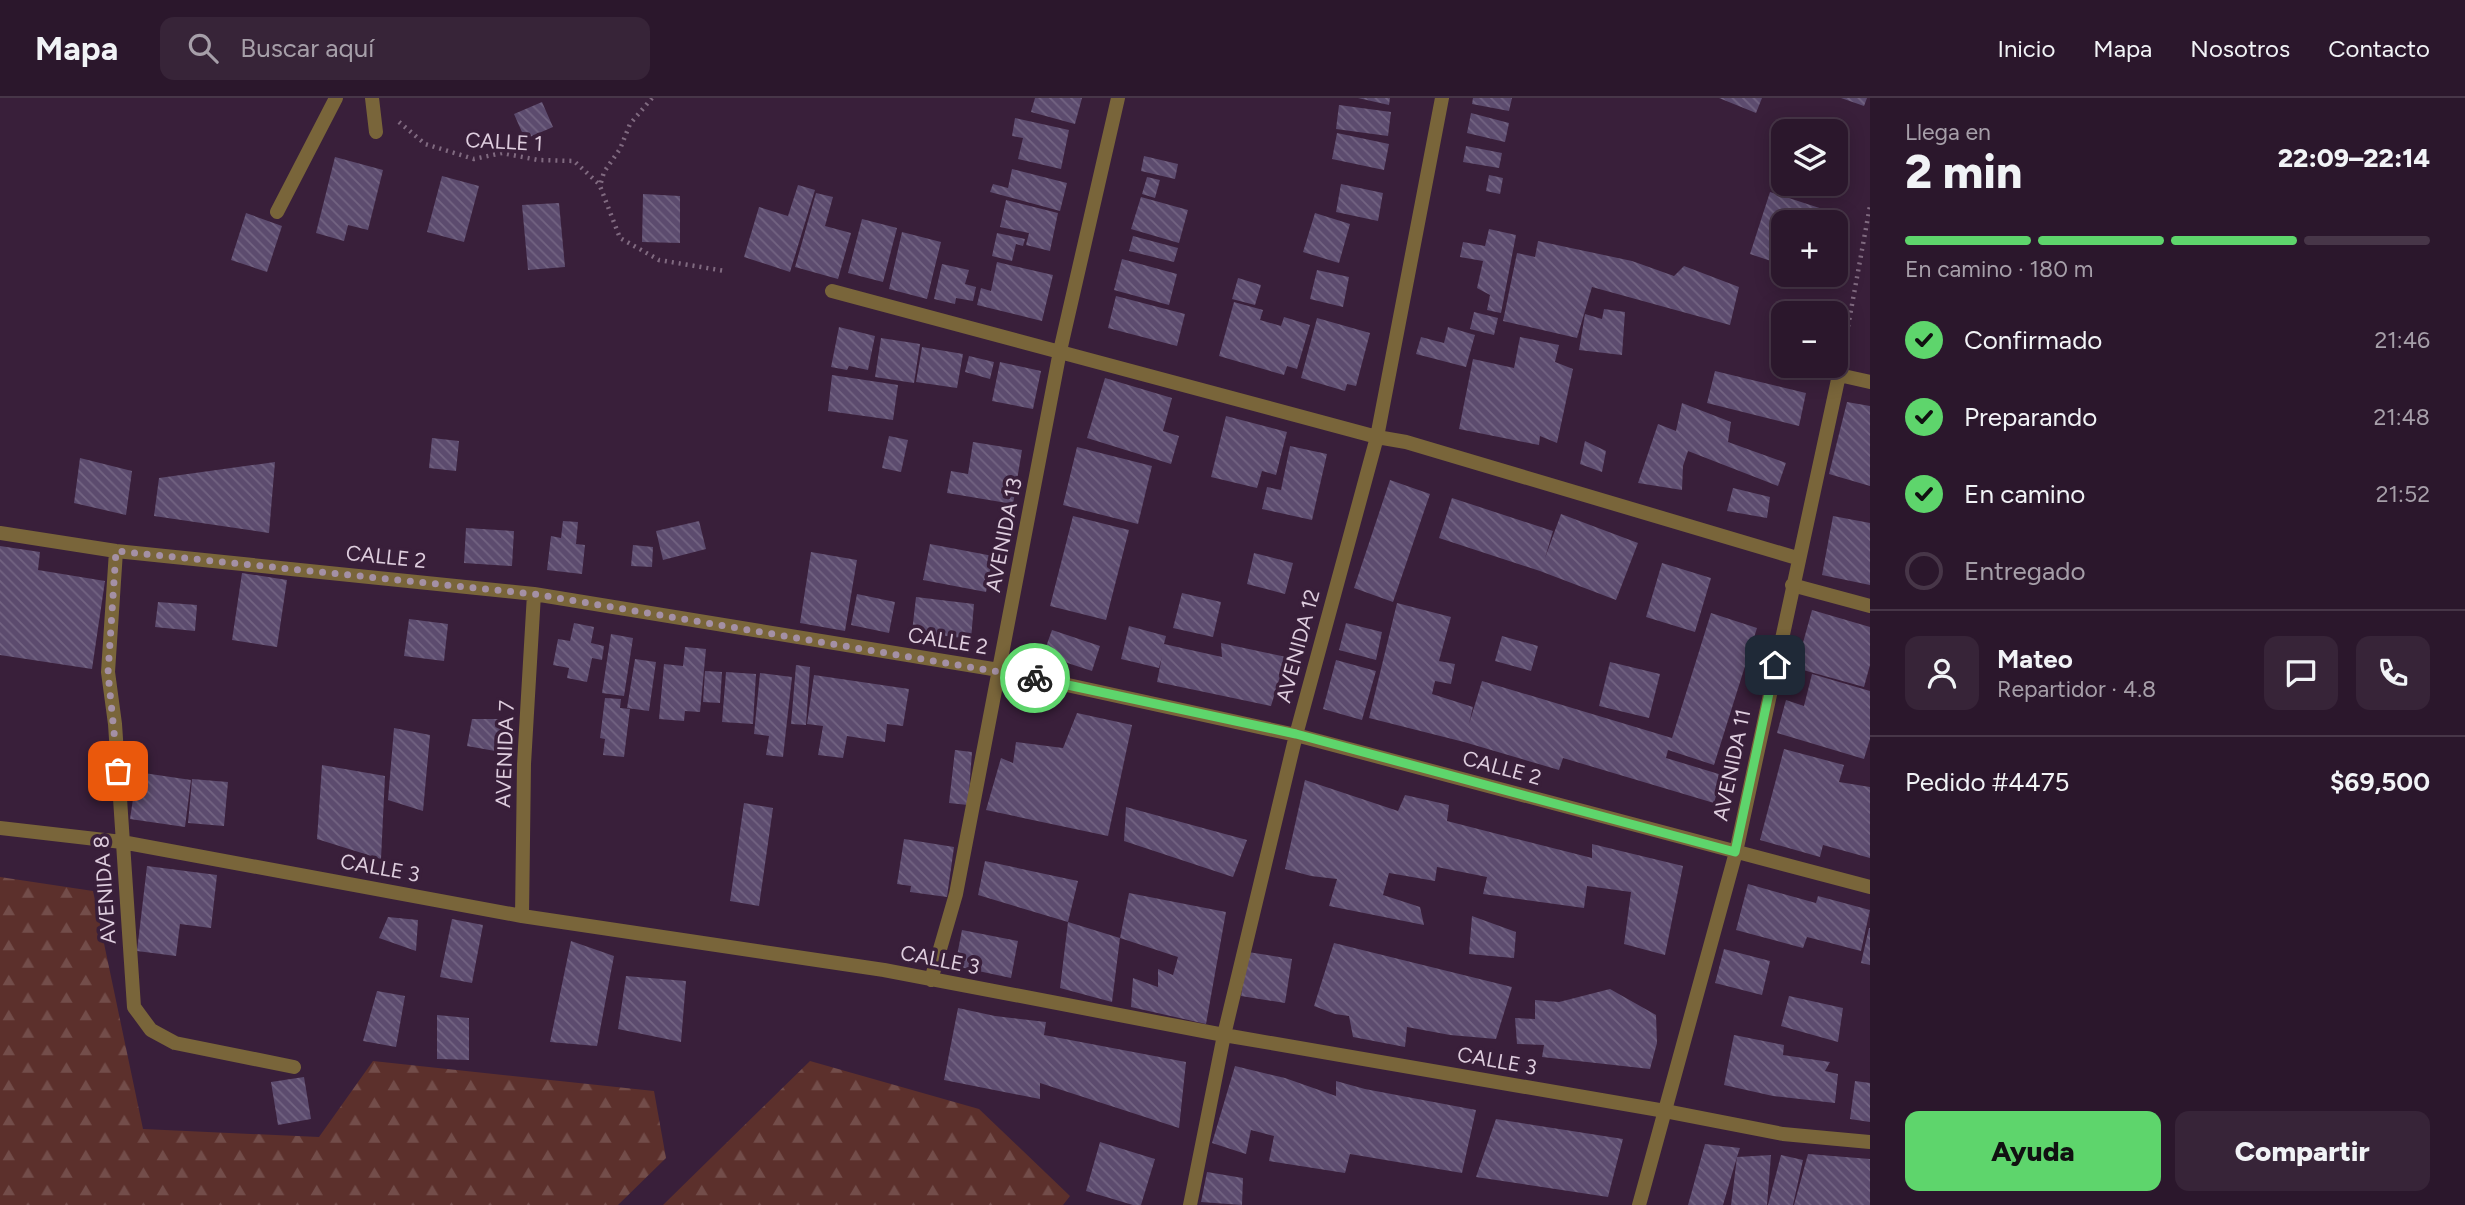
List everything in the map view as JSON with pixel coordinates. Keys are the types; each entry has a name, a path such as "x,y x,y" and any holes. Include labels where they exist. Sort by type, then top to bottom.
{"street":[{"path":"277,212 336,98"},
{"path":"372,98 376,132"},
{"name":"AVENIDA 13","path":"931,980 956,894 1060,351 1118,98"},
{"name":"AVENIDA 12","path":"1190,1205 1224,1035 1296,734 1377,437 1442,98"},
{"path":"832,291 1377,437 1406,442 1797,558"},
{"path":"1848,377 1870,382"},
{"name":"AVENIDA 11","path":"1639,1205 1735,852 1791,585 1838,378"},
{"name":"CALLE 2","path":"0,533 116,551 534,594 999,670 1296,734 1870,887"},
{"name":"AVENIDA 8","path":"116,551 108,673 115,724 134,1007 151,1030 175,1043 294,1067"},
{"path":"1791,585 1870,607"},
{"name":"AVENIDA 7","path":"522,916 524,764 534,594"},
{"name":"CALLE 3","path":"0,828 122,842 522,916 884,970 1224,1035 1783,1134 1870,1142"}],"path":[{"name":"CALLE 1","path":"372,98 425,144 474,159 502,153 538,160 574,161 600,186"},
{"path":"652,98 629,124 620,149 604,172 600,186 620,238 659,260 725,271"},
{"path":"1848,326 1870,205"}],"green space":[{"path":"0,877 93,891 143,1129 319,1137 373,1061 654,1091 666,1158 618,1205 0,1205"},
{"path":"810,1061 979,1109 1070,1196 1063,1205 663,1205"}],"building":[{"path":"1035,98 1082,98 1075,124 1031,112"},
{"path":"1358,98 1390,98 1389,105"},
{"path":"1473,98 1512,98 1509,111 1472,104"},
{"path":"1719,98 1762,98 1756,113"},
{"path":"1841,98 1867,98 1864,106"},
{"path":"542,102 553,127 525,139 514,114"},
{"path":"1339,105 1391,112 1388,136 1336,129"},
{"path":"1471,113 1509,123 1505,142 1467,133"},
{"path":"1015,118 1069,130 1061,169 1018,159 1023,138 1012,136"},
{"path":"1337,133 1389,144 1384,170 1332,159"},
{"path":"1466,146 1502,153 1499,168 1463,162"},
{"path":"1144,156 1178,164 1175,179 1141,171"},
{"path":"335,157 383,170 368,230 348,225 344,241 316,233"},
{"path":"1012,169 1067,183 1060,211 990,192 993,184 1008,188"},
{"path":"1489,175 1503,178 1500,194 1486,191"},
{"path":"442,176 479,186 464,242 427,232"},
{"path":"1147,177 1160,180 1155,198 1142,194"},
{"path":"1341,184 1383,193 1378,221 1336,212"},
{"path":"798,185 815,190 790,272 744,257 759,207 788,216"},
{"path":"1770,192 1771,196 1782,196 1826,210 1771,210 1771,261 1750,254"},
{"path":"816,193 833,197 825,226 851,233 838,279 795,267"},
{"path":"643,194 680,196 680,243 642,242"},
{"path":"1141,197 1188,210 1179,243 1131,229"},
{"path":"1006,200 1058,213 1050,251 1026,245 1029,233 1000,227"},
{"path":"559,203 565,267 528,270 522,205"},
{"path":"246,213 282,226 267,272 231,260"},
{"path":"1315,213 1350,224 1339,263 1303,252"},
{"path":"862,219 897,228 883,282 848,273"},
{"path":"1489,229 1516,235 1501,313 1487,310 1490,295 1477,288 1483,261 1460,257 1463,242 1485,246"},
{"path":"902,232 941,242 927,299 889,289"},
{"path":"997,233 1025,239 1023,246 1016,244 1012,261 992,256"},
{"path":"1133,236 1178,248 1174,262 1129,251"},
{"path":"1538,241 1632,261 1674,276 1684,266 1739,287 1730,325 1592,287 1577,338 1503,321 1517,253 1535,257"},
{"path":"1122,259 1177,274 1169,305 1114,290"},
{"path":"997,262 1053,275 1042,321 977,305 981,288 991,291"},
{"path":"942,264 969,270 965,284 976,287 973,301 956,298 955,304 934,299"},
{"path":"1317,270 1349,277 1343,307 1310,299"},
{"path":"1238,278 1261,285 1255,305 1232,299"},
{"path":"1116,296 1185,314 1177,346 1108,328"},
{"path":"1234,302 1263,310 1260,320 1281,326 1284,317 1310,325 1297,369 1287,366 1284,375 1219,356"},
{"path":"1604,309 1625,312 1622,355 1579,350 1585,314 1602,319"},
{"path":"1474,312 1498,318 1494,335 1470,329"},
{"path":"1317,318 1370,333 1356,386 1347,384 1345,391 1301,378"},
{"path":"839,327 875,336 868,370 849,366 847,370 831,367"},
{"path":"1448,327 1475,335 1466,367 1416,354 1421,337 1444,343"},
{"path":"1520,337 1559,345 1555,362 1573,369 1557,443 1540,436 1539,445 1459,429 1473,359 1514,368"},
{"path":"881,338 920,344 914,383 875,377"},
{"path":"922,347 963,354 957,388 916,382"},
{"path":"969,356 994,362 990,379 965,372"},
{"path":"1000,362 1041,371 1033,409 992,401"},
{"path":"1715,371 1806,393 1799,426 1707,403"},
{"path":"832,375 898,385 893,420 828,411"},
{"path":"1105,378 1172,398 1163,431 1179,436 1171,464 1087,438"},
{"path":"1847,402 1870,406 1870,486 1829,474"},
{"path":"1682,403 1731,422 1728,442 1786,463 1778,486 1688,451 1683,466 1682,490 1638,483 1658,424 1676,431"},
{"path":"1226,416 1287,432 1276,475 1262,471 1257,488 1211,477"},
{"path":"889,436 908,440 901,472 882,468"},
{"path":"432,438 459,441 456,471 429,468"},
{"path":"1585,441 1606,451 1602,472 1580,464"},
{"path":"973,442 1022,450 1013,504 947,493 951,471 968,474"},
{"path":"1290,446 1327,454 1312,520 1262,509 1267,487 1281,490"},
{"path":"1077,447 1152,466 1138,524 1063,505"},
{"path":"80,458 132,471 126,515 74,503"},
{"path":"275,462 269,533 154,516 159,478"},
{"path":"1390,480 1430,494 1393,602 1354,588"},
{"path":"1733,488 1770,497 1767,518 1727,511"},
{"path":"1452,498 1553,531 1545,558 1561,514 1638,543 1616,600 1540,571 1439,538"},
{"path":"1073,516 1129,530 1106,620 1050,606"},
{"path":"1833,516 1870,523 1870,585 1822,575"},
{"path":"563,521 578,522 576,544 585,545 582,574 547,570 551,536 561,538"},
{"path":"699,521 706,549 663,560 656,531"},
{"path":"466,528 514,531 512,566 464,563"},
{"path":"930,544 993,556 986,592 923,580"},
{"path":"633,545 653,547 652,567 631,566"},
{"path":"0,546 40,552 38,570 105,581 92,669 0,655"},
{"path":"811,552 857,560 845,631 800,623"},
{"path":"1254,553 1293,563 1285,594 1247,584"},
{"path":"1662,563 1711,578 1695,632 1646,617"},
{"path":"242,573 287,580 277,647 232,640"},
{"path":"1182,593 1221,602 1213,637 1173,628"},
{"path":"857,594 895,602 889,633 851,625"},
{"path":"916,597 974,604 971,639 912,632"},
{"path":"158,602 197,605 195,631 155,627"},
{"path":"1397,603 1451,617 1439,661 1455,664 1451,684 1435,681 1432,694 1473,707 1469,724 1482,681 1672,738 1711,613 1757,628 1714,765 1668,750 1666,758 1722,775 1714,803 1563,758 1559,770 1369,718"},
{"path":"1812,610 1870,627 1870,665 1864,687 1796,668"},
{"path":"409,619 448,624 444,661 404,656"},
{"path":"574,623 594,627 591,643 604,646 602,660 592,658 587,682 567,678 569,668 553,665 558,639 570,641"},
{"path":"1346,623 1382,632 1376,660 1339,650"},
{"path":"1129,626 1166,636 1164,644 1222,657 1221,643 1286,657 1271,706 1157,682 1162,656 1159,668 1121,659"},
{"path":"1052,630 1100,646 1092,671 1043,655"},
{"path":"611,634 633,638 624,696 602,693"},
{"path":"1502,636 1538,646 1531,671 1495,661"},
{"path":"685,647 706,649 700,712 685,711 684,721 659,719 664,664 683,666"},
{"path":"635,659 656,662 649,711 627,708"},
{"path":"1336,660 1376,671 1362,720 1323,709"},
{"path":"1610,662 1660,674 1649,718 1599,706"},
{"path":"796,665 810,667 806,725 791,724"},
{"path":"705,671 722,672 720,703 703,702"},
{"path":"726,672 756,674 753,724 722,722"},
{"path":"760,673 792,677 783,757 766,755 769,736 754,734"},
{"path":"1812,674 1870,691 1870,739 1864,759 1777,733 1786,700 1804,706"},
{"path":"814,675 909,689 903,726 887,724 885,742 847,736 843,758 818,755 823,726 807,724"},
{"path":"605,698 621,699 620,708 630,709 624,757 603,755 605,739 600,738"},
{"path":"1077,713 1132,725 1108,836 986,810 1001,758 1013,763 1016,742 1063,748"},
{"path":"472,719 504,719 501,752 467,746"},
{"path":"394,728 430,735 423,811 388,800"},
{"path":"1784,749 1844,765 1839,782 1870,787 1870,858 1823,845 1820,857 1760,840"},
{"path":"955,750 972,752 968,805 949,803"},
{"path":"322,765 385,776 381,859 317,839"},
{"path":"137,772 191,780 185,827 130,819"},
{"path":"192,779 228,782 224,826 188,823"},
{"path":"1305,780 1398,811 1405,795 1449,805 1447,821 1592,858 1592,844 1683,866 1665,955 1624,944 1631,892 1587,886 1584,908 1483,894 1487,877 1437,867 1435,881 1389,873 1383,895 1420,907 1424,925 1329,906 1337,879 1285,869"},
{"path":"744,803 773,808 759,906 730,901"},
{"path":"1126,807 1247,840 1233,877 1124,841"},
{"path":"904,839 954,847 947,897 910,892 911,886 897,884"},
{"path":"985,861 1078,881 1068,922 978,895"},
{"path":"147,866 217,875 211,928 180,924 176,956 137,951"},
{"path":"1748,884 1816,903 1818,896 1870,910 1861,951 1807,937 1803,948 1736,930"},
{"path":"1129,893 1226,912 1206,1024 1131,1007 1133,978 1158,987 1158,969 1173,975 1178,957 1120,938"},
{"path":"1472,916 1516,932 1514,958 1469,954"},
{"path":"388,917 418,920 416,951 379,938"},
{"path":"452,919 483,925 472,983 440,977"},
{"path":"1068,922 1120,938 1112,1002 1060,988"},
{"path":"1870,928 1870,965 1861,963"},
{"path":"962,930 1018,941 1011,978 955,966"},
{"path":"571,941 614,956 597,1046 550,1042"},
{"path":"1334,943 1512,987 1496,1039 1450,1035 1407,1027 1405,1047 1353,1037 1349,1016 1314,1006"},
{"path":"1724,949 1770,961 1762,995 1715,983"},
{"path":"1248,952 1292,959 1285,1003 1241,996"},
{"path":"626,976 686,981 681,1042 618,1029"},
{"path":"1610,989 1656,1015 1657,1043 1650,1069 1542,1057 1544,1045 1517,1044 1515,1018 1535,1019 1535,1000 1559,1002"},
{"path":"377,991 405,996 396,1047 363,1041"},
{"path":"1789,996 1843,1008 1838,1042 1781,1026"},
{"path":"958,1008 1046,1022 1044,1035 1186,1062 1179,1128 1040,1083 1040,1099 944,1080"},
{"path":"437,1015 469,1018 469,1060 437,1059"},
{"path":"1734,1035 1784,1045 1783,1055 1830,1062 1825,1071 1838,1074 1835,1103 1773,1096 1724,1085"},
{"path":"1235,1066 1285,1078 1336,1096 1336,1081 1476,1110 1462,1173 1350,1154 1345,1173 1269,1161 1274,1136 1251,1130 1246,1154 1212,1143"},
{"path":"304,1077 311,1119 278,1125 271,1082"},
{"path":"1855,1081 1870,1083 1870,1122 1850,1119"},
{"path":"1496,1119 1623,1139 1608,1197 1476,1177"},
{"path":"1100,1142 1155,1159 1141,1205 1086,1191"},
{"path":"1705,1144 1740,1148 1723,1205 1688,1205"},
{"path":"1808,1154 1870,1159 1870,1205 1794,1205"},
{"path":"1771,1155 1767,1205 1731,1205 1737,1157"},
{"path":"1781,1155 1803,1160 1793,1205 1768,1205"},
{"path":"1207,1172 1243,1178 1242,1205 1201,1202"}],"way so far":[{"path":"118,771 108,673 116,551 534,594 1035,678"}],"route":[{"path":"1035,678 1296,734 1735,852 1775,665"}]}
